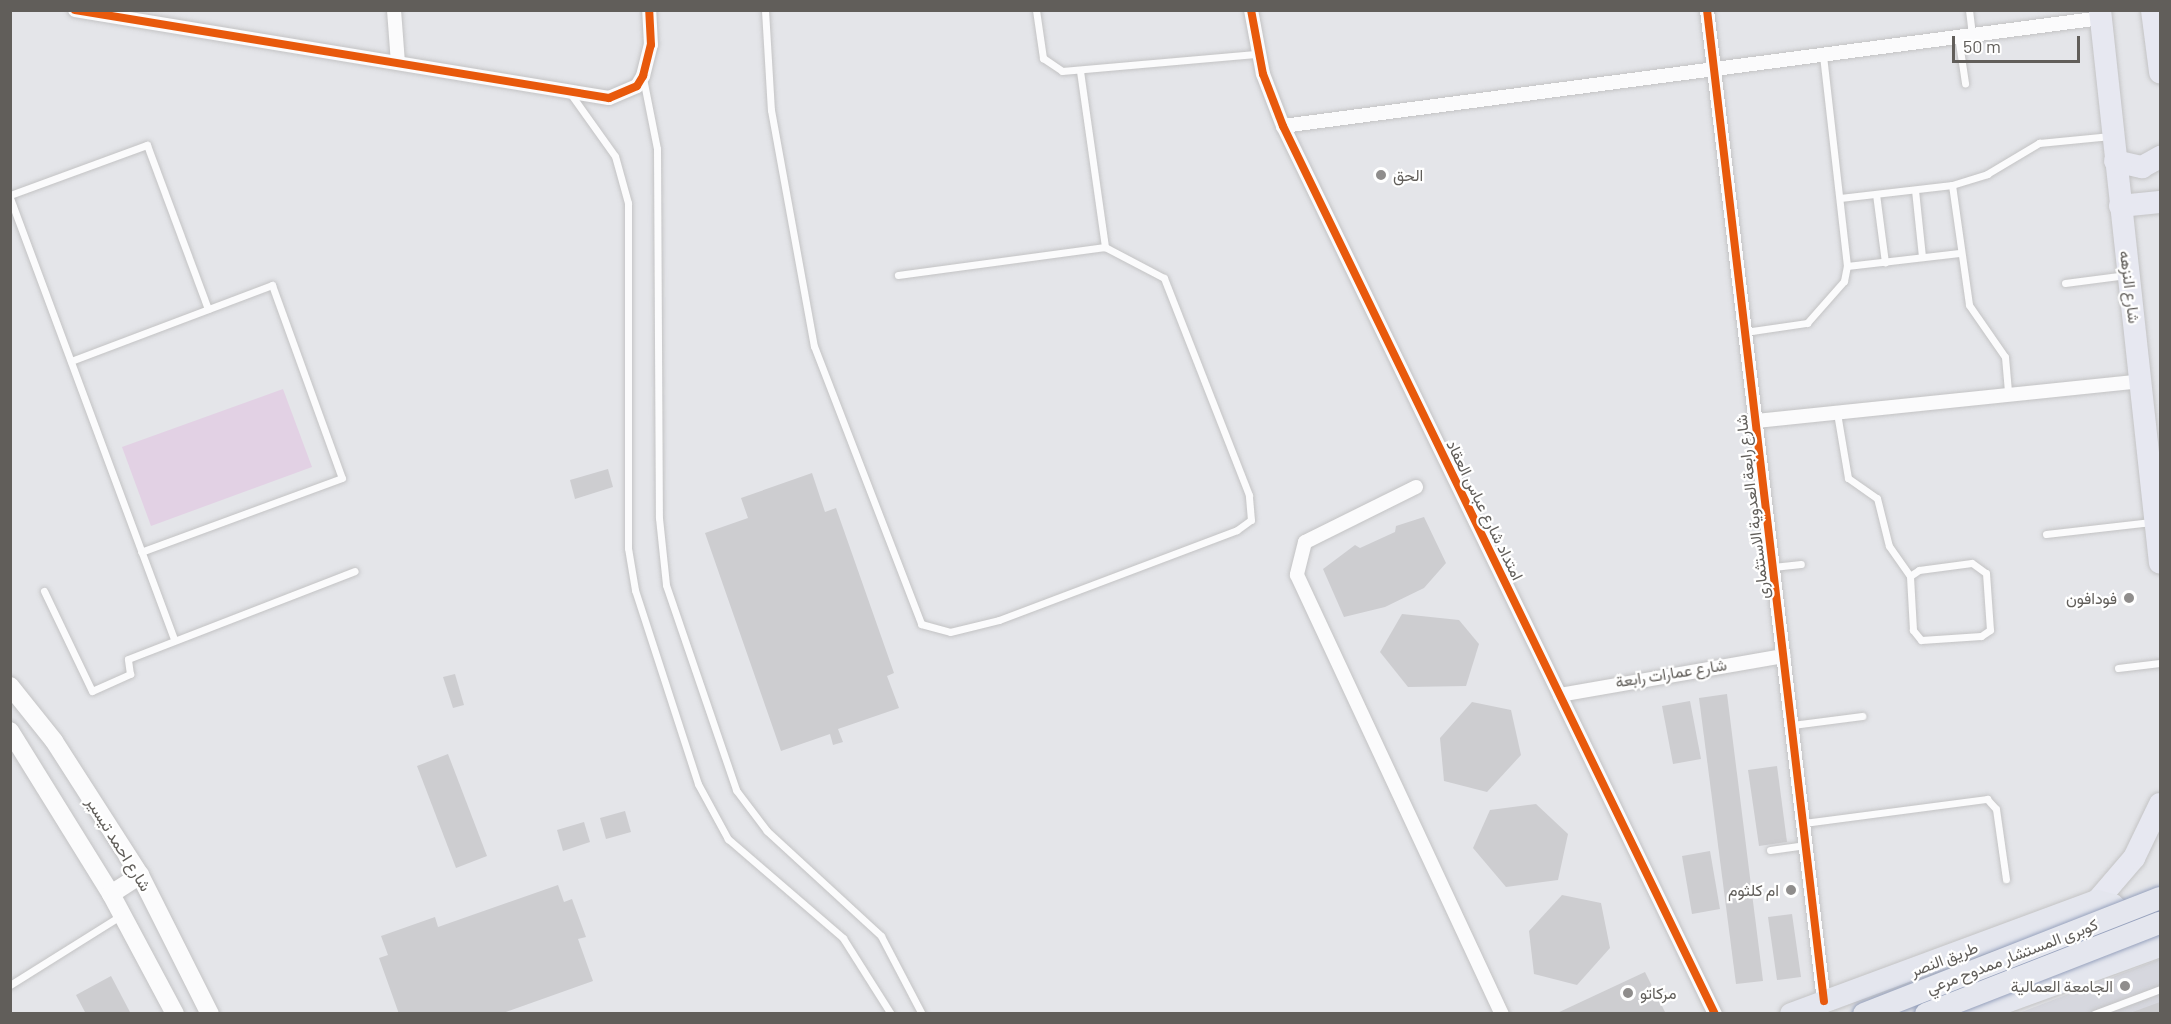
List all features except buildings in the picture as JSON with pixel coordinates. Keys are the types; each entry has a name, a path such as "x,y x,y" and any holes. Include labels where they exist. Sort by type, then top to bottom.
{"highway":[{"name":"كوبرى المستشار ممدوح مرعي","path":"1864,1014 2160,898"},
{"path":"2097,901 2114,905 2128,926 2124,951 2118,961"},
{"name":"طريق النصر","path":"1791,1014 1906,974 2097,901"},
{"name":"كوبرى المستشار ممدوح مرعي","path":"1926,1014 2160,923"},
{"path":"2118,961 2160,937"},
{"path":"1983,1012 2160,945"},
{"path":"1853,1014 1906,974"}],"main road":[{"path":"2152,10 2160,72"},
{"name":"شارع النزهه","path":"2100,14 2111,136 2142,381 2158,524 2160,563"},
{"path":"2115,161 2142,167 2160,157"},
{"path":"2120,206 2160,202"},
{"path":"2097,901 2131,863 2160,804"}],"street":[{"path":"75,10 609,98 630,91 643,76 651,45 649,10"},
{"path":"394,10 398,63"},
{"name":"امتداد شارع عباس العقاد","path":"1251,10 1258,54 1283,126 1715,1014"},
{"name":"شارع رابعة العدوية الاستثمارى","path":"1707,10 1824,1001"},
{"path":"1283,126 1822,55 2100,14"},
{"path":"1756,421 2142,381"},
{"path":"1416,487 1305,542 1295,563 1297,575 1502,1014"},
{"name":"شارع عمارات رابعة","path":"1560,695 1784,656"},
{"name":"شارع احمد تيسير","path":"10,687 54,741 140,875 210,1014"},
{"name":"شارع احمد تيسير","path":"10,731 111,894 175,1014"},
{"path":"111,894 140,875"}],"lane":[{"path":"765,10 771,110 814,346 921,624 950,632 999,620 1237,530 1251,520 1249,495 1164,278 1105,247 898,275"},
{"path":"1036,10 1047,64 1080,71 1258,54"},
{"path":"1965,83 1965,35 1969,10"},
{"path":"1745,332 1807,323 1838,290 1847,266 1822,55"},
{"path":"1080,71 1105,247"},
{"path":"643,76 657,149 659,518 666,585 736,790 767,831 881,936 922,1014"},
{"path":"570,93 615,156 628,203 628,548 635,590 698,784 728,839 843,938 891,1014"},
{"path":"1840,198 1952,185 1987,174 2039,143 2111,136"},
{"path":"174,640 10,196 147,145 208,309"},
{"path":"1952,185 1959,253 1974,319 2005,357 2008,395"},
{"path":"1915,189 1922,257"},
{"path":"1876,194 1885,262"},
{"path":"1847,266 1959,253"},
{"path":"2065,284 2129,275"},
{"path":"71,361 272,285 342,478 141,552"},
{"path":"1837,413 1848,478 1877,498 1888,546 1910,576 1912,630 1921,640 1981,636 1990,630 1986,573 1980,566 1919,570 1910,576"},
{"path":"2046,534 2158,524"},
{"path":"1773,567 1802,564"},
{"path":"44,591 92,691 130,674 128,659 355,571"},
{"path":"2118,668 2160,663"},
{"path":"1792,725 1862,716"},
{"path":"1804,823 1987,799 1996,809 2006,879"},
{"path":"1770,850 1806,845"},
{"path":"10,985 122,915"},
{"path":"2094,1014 2160,989"}],"shaded area":[{"path":"283,389 312,467 151,526 122,447"},
{"name":"الجامعة العمالية","path":"2160,959 2160,1013 2019,1013"}],"cycle path":[{"path":"75,10 609,98 637,86 643,76 651,45 649,10"},
{"path":"1251,10 1263,74 1283,126 1715,1014"},
{"path":"1707,10 1824,1001"}],"place":[{"name":"الحق","path":"1381,175"},
{"name":"فودافون","path":"2129,598"},
{"name":"ام كلثوم","path":"1791,890"},
{"name":"الجامعة العمالية","path":"2125,986"},
{"name":"مركاتو","path":"1628,993"}]}
